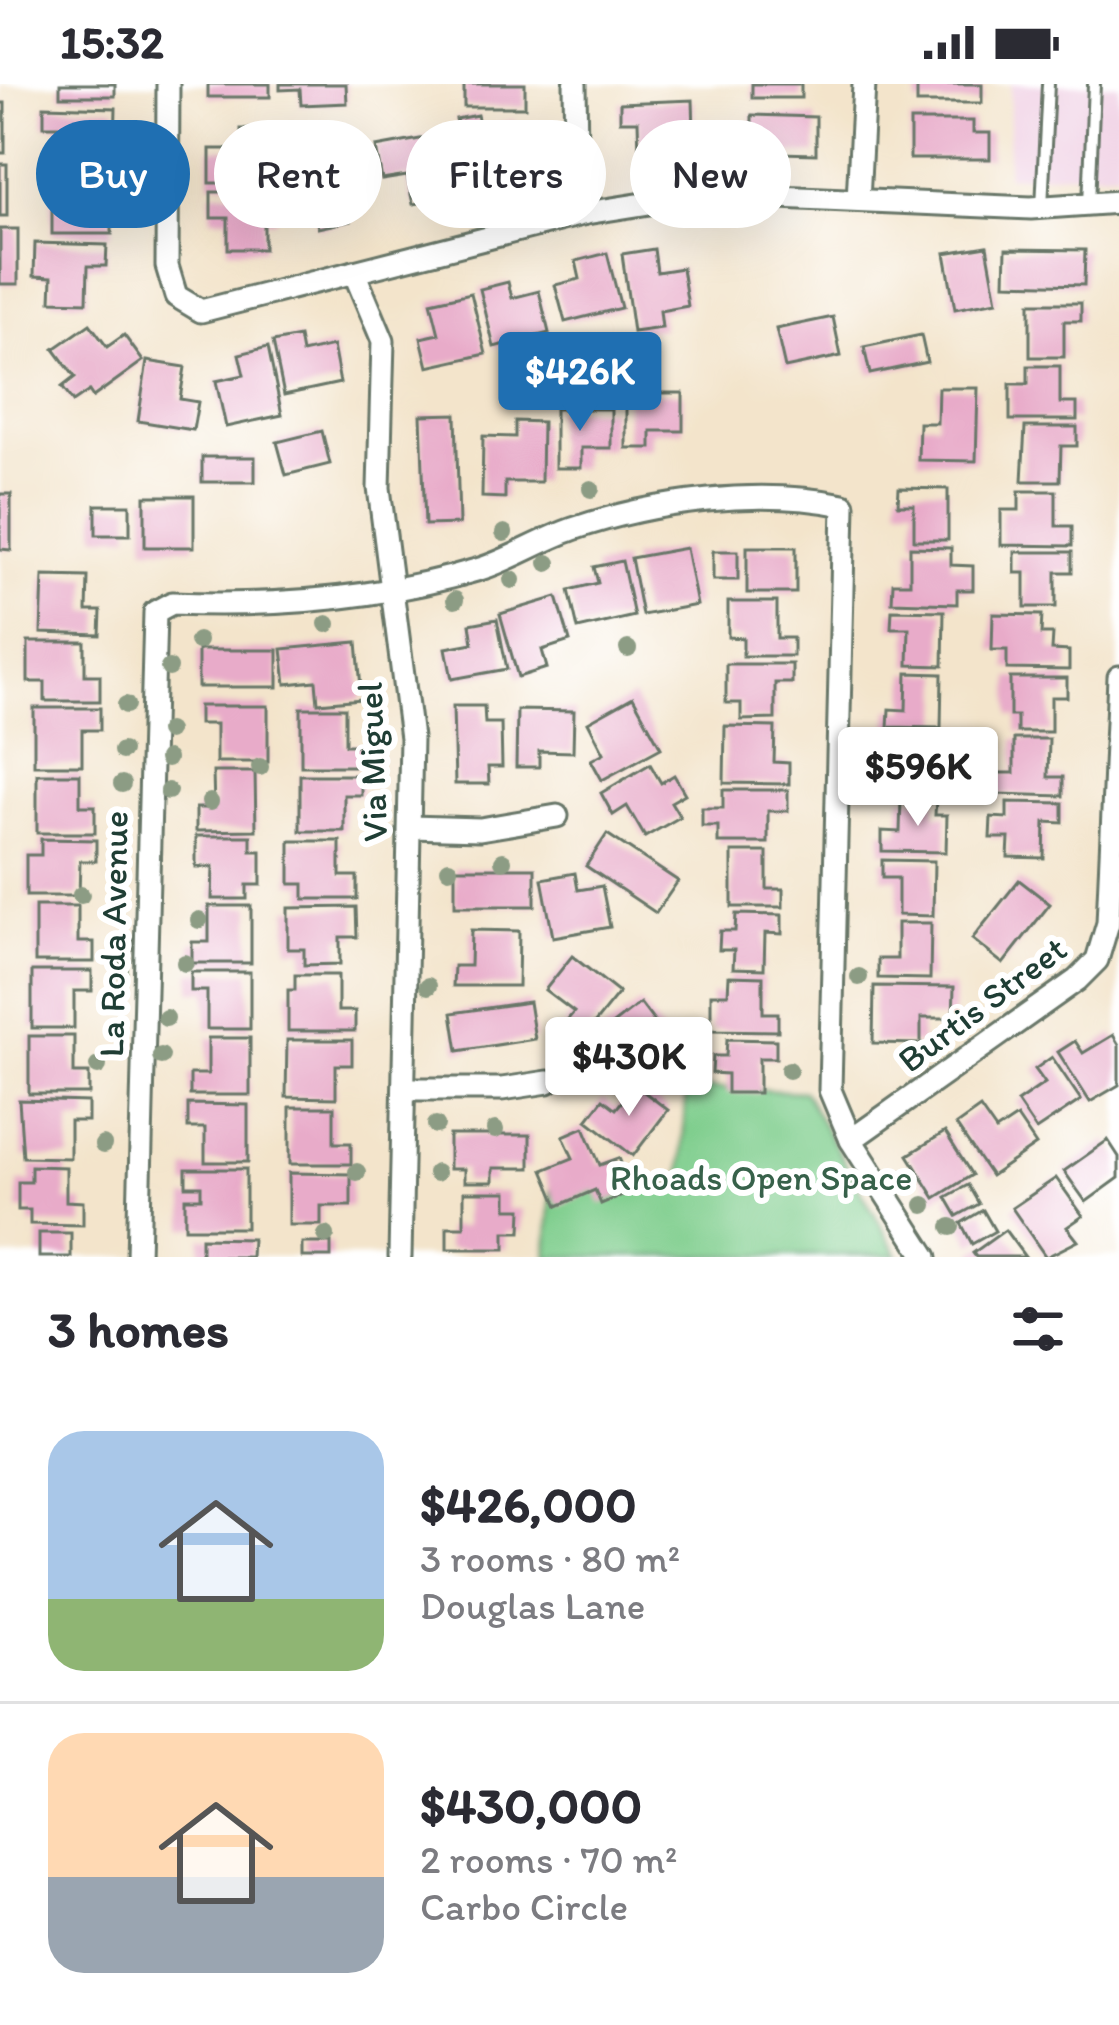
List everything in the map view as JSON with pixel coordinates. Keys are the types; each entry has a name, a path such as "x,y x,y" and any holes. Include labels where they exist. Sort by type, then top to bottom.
{"street":[{"path":"168,84 167,266 176,296 201,311 527,228"},
{"path":"575,84 576,120"},
{"path":"859,200 864,84"},
{"path":"606,210 707,194 1042,208 1119,202"},
{"name":"Via Miguel","path":"354,272 382,341 379,488 410,738 400,1257"},
{"path":"392,591 484,568 624,512 687,502 844,505 828,1068 836,1110 851,1141 926,1257"},
{"name":"La Roda Avenue","path":"138,1257 155,612 172,603 351,598 392,591"},
{"name":"Burtis Street","path":"851,1141 1077,980 1097,959 1112,890 1119,677"},
{"path":"410,827 481,829 557,816"},
{"path":"404,1089 502,1089 548,1082"}],"lane":[{"path":"1042,208 1048,84"},
{"path":"1089,204 1094,84"}],"shaded area":[{"path":"1011,84 1119,84 1119,171 1007,176"}],"green space":[{"name":"Rhoads Open Space","path":"686,1087 804,1092 898,1255 547,1257 551,1190 681,1185"}],"building":[{"path":"60,84 115,84 115,96 60,96"},
{"path":"208,84 270,84 270,97 208,97"},
{"path":"280,84 346,84 347,103 301,105 300,89 280,90"},
{"path":"464,84 525,84 525,107 464,107"},
{"path":"752,84 801,84 801,98 752,98"},
{"path":"917,84 982,84 982,103 917,103"},
{"path":"693,100 694,120 620,121 620,103"},
{"path":"0,103 5,103 5,153 0,153"},
{"path":"44,106 116,108 116,120 44,120"},
{"path":"752,115 816,117 816,154 791,153 791,120 752,120"},
{"path":"910,121 973,121 973,133 990,133 990,159 910,159"},
{"path":"406,142 406,176 382,180 382,146"},
{"path":"210,149 214,149 214,183 210,183"},
{"path":"0,164 7,164 7,216 0,216"},
{"path":"52,228 112,228 112,234 52,234"},
{"path":"228,228 264,228 264,249 228,249"},
{"path":"0,229 18,229 18,284 0,284"},
{"path":"35,243 107,245 106,266 88,266 87,302 51,301 52,277 34,276"},
{"path":"987,246 997,301 955,309 945,253"},
{"path":"654,249 657,272 682,268 688,306 660,311 662,328 633,332 622,254"},
{"path":"1006,249 1085,250 1084,285 1005,283"},
{"path":"607,253 621,308 565,322 555,285 580,279 576,261"},
{"path":"508,282 512,298 539,291 549,333 494,347 480,289"},
{"path":"471,293 486,354 428,367 421,338 439,334 431,302"},
{"path":"1030,303 1081,303 1081,321 1064,321 1064,357 1030,357"},
{"path":"833,317 841,356 785,368 776,329"},
{"path":"90,324 107,347 124,335 143,361 93,397 89,391 73,402 62,387 75,377 54,349"},
{"path":"921,335 927,362 870,374 864,347"},
{"path":"299,337 302,353 333,346 340,383 284,395 273,342"},
{"path":"268,347 282,415 226,427 216,381 244,375 239,354"},
{"path":"147,361 185,367 180,399 198,402 193,430 138,421"},
{"path":"1028,366 1060,366 1060,403 1077,403 1077,420 1010,420 1010,384 1028,384"},
{"path":"938,388 978,388 976,461 918,460 919,423 937,423"},
{"path":"626,393 683,393 683,431 651,431 651,448 626,448"},
{"path":"555,409 611,409 611,448 581,448 581,468 555,468"},
{"path":"456,414 459,524 425,525 421,415"},
{"path":"515,421 542,422 541,482 505,482 505,498 482,497 483,436 515,437"},
{"path":"1025,427 1077,427 1077,446 1061,446 1060,481 1022,481"},
{"path":"322,431 330,464 286,475 277,442"},
{"path":"202,457 255,457 255,482 202,482"},
{"path":"899,488 948,489 948,540 914,540 914,505 898,505"},
{"path":"1019,491 1056,491 1056,526 1072,526 1072,546 1001,545 1001,510 1019,510"},
{"path":"0,494 11,494 11,550 0,549"},
{"path":"145,496 194,496 194,547 145,547"},
{"path":"96,505 130,505 130,535 96,535"},
{"path":"747,547 796,547 796,593 747,593"},
{"path":"910,547 951,548 951,565 973,566 973,590 957,590 957,604 892,602 893,583 910,583"},
{"path":"686,548 697,605 642,615 631,558"},
{"path":"713,551 738,551 738,580 713,580"},
{"path":"1015,552 1072,552 1072,572 1056,572 1056,607 1025,607 1025,573 1015,573"},
{"path":"622,561 634,616 578,629 569,590 598,583 594,567"},
{"path":"43,576 88,577 87,611 101,611 100,635 41,633"},
{"path":"557,597 570,641 542,650 547,668 518,677 500,614"},
{"path":"728,602 777,602 777,638 793,638 793,656 743,656 743,638 728,637"},
{"path":"892,610 944,611 943,666 908,665 909,628 891,628"},
{"path":"993,614 1042,615 1041,634 1053,634 1052,650 1069,651 1069,670 1007,669 1007,650 992,650"},
{"path":"497,619 507,669 452,679 446,648 473,643 470,624"},
{"path":"28,642 85,642 85,675 100,675 100,701 45,701 45,682 28,682"},
{"path":"357,642 362,699 318,703 316,681 286,684 282,649"},
{"path":"198,650 278,650 278,687 198,687"},
{"path":"726,664 792,664 792,683 775,683 775,719 741,720 741,703 726,703"},
{"path":"907,673 942,674 941,728 888,727 889,709 906,710"},
{"path":"1010,678 1067,678 1067,697 1051,697 1051,732 1017,732 1017,716 1010,716"},
{"path":"633,697 661,748 602,780 591,760 604,753 588,722"},
{"path":"199,706 268,706 268,762 216,762 216,724 199,724"},
{"path":"453,706 484,706 485,723 501,723 502,767 488,767 489,784 455,784"},
{"path":"34,708 100,708 100,730 82,730 82,765 34,765"},
{"path":"301,708 345,708 345,745 362,745 362,766 301,766"},
{"path":"517,710 574,711 573,752 539,751 539,767 516,767"},
{"path":"725,726 775,727 774,762 789,763 789,784 724,783"},
{"path":"888,735 939,735 939,790 903,790 903,752 888,752"},
{"path":"1014,739 1049,739 1048,777 1063,777 1063,796 998,794 998,773 1014,773"},
{"path":"650,764 661,783 674,775 685,794 671,802 680,817 645,837 627,806 613,815 601,793"},
{"path":"213,772 255,772 256,830 196,831 196,808 214,808"},
{"path":"37,774 80,774 80,806 95,806 95,833 37,833"},
{"path":"300,775 361,775 361,795 344,795 344,831 300,831"},
{"path":"723,790 788,790 788,811 768,811 768,843 718,843 718,826 702,826 702,808 723,808"},
{"path":"901,798 936,799 935,815 947,815 946,852 882,851 882,831 900,832"},
{"path":"1007,802 1063,803 1063,823 1045,822 1044,858 1008,857 1009,838 990,838 991,817 1007,818"},
{"path":"607,834 678,881 656,913 586,866"},
{"path":"196,836 251,836 251,851 261,851 261,885 247,885 247,899 212,899 213,867 196,867"},
{"path":"41,839 96,840 96,861 80,861 79,896 26,896 26,855 41,855"},
{"path":"290,841 340,841 340,876 357,876 357,899 304,899 304,884 290,884"},
{"path":"732,852 767,852 767,889 783,889 783,907 732,907"},
{"path":"882,860 934,861 933,916 898,915 898,878 882,878"},
{"path":"455,868 535,868 535,906 455,906"},
{"path":"575,873 578,890 602,886 610,927 553,937 542,879"},
{"path":"1019,880 1050,904 1003,964 972,939"},
{"path":"35,906 78,906 78,942 94,942 94,962 35,962"},
{"path":"209,906 251,906 251,963 192,963 192,942 209,942"},
{"path":"356,907 357,937 340,937 340,964 304,965 304,949 288,949 288,908"},
{"path":"736,914 782,915 782,934 765,933 764,969 733,968 734,950 719,950 720,931 735,931"},
{"path":"897,923 931,923 930,979 878,978 878,959 897,959"},
{"path":"471,930 519,931 518,986 453,986 454,966 470,966"},
{"path":"572,956 619,993 581,1040 563,1025 574,1012 545,990"},
{"path":"32,971 92,971 92,991 74,991 74,1028 32,1028"},
{"path":"191,972 250,972 250,1029 207,1029 207,991 191,991"},
{"path":"295,975 338,975 338,1011 355,1011 355,1031 288,1031 288,990 295,990"},
{"path":"729,976 763,977 763,1013 778,1013 778,1031 711,1030 711,994 728,994"},
{"path":"874,986 954,987 953,1018 921,1018 921,1044 873,1043"},
{"path":"529,1002 535,1039 458,1051 452,1013"},
{"path":"640,1003 675,1049 637,1078 614,1048 599,1059 587,1044"},
{"path":"1113,1035 1119,1045 1119,1085 1090,1102 1058,1052 1075,1041 1083,1053"},
{"path":"29,1036 74,1036 74,1073 89,1073 89,1094 29,1094"},
{"path":"208,1038 250,1038 250,1095 190,1095 190,1074 208,1074"},
{"path":"727,1039 776,1040 776,1058 759,1058 759,1093 727,1093 727,1074 712,1073 713,1056 726,1056"},
{"path":"287,1040 352,1040 352,1065 336,1065 336,1098 286,1097"},
{"path":"1052,1057 1081,1100 1036,1130 1017,1102 1045,1083 1035,1069"},
{"path":"635,1085 668,1110 633,1156 587,1120 603,1099 616,1109"},
{"path":"19,1100 88,1102 88,1121 70,1121 70,1158 23,1157"},
{"path":"188,1104 248,1105 248,1162 205,1162 205,1128 188,1128"},
{"path":"290,1107 334,1107 334,1143 351,1143 351,1164 290,1164"},
{"path":"980,1108 996,1131 1017,1117 1036,1145 991,1176 956,1125"},
{"path":"584,1127 600,1165 619,1158 632,1191 601,1204 595,1190 558,1206 543,1170 573,1158 563,1136"},
{"path":"945,1132 972,1175 935,1198 908,1155"},
{"path":"449,1135 530,1135 530,1168 493,1168 493,1182 464,1182 464,1169 449,1169"},
{"path":"1108,1140 1119,1157 1119,1178 1086,1202 1064,1171"},
{"path":"31,1166 66,1167 66,1201 83,1202 83,1225 30,1224 30,1210 18,1210 18,1182 31,1182"},
{"path":"186,1169 246,1169 246,1228 185,1228 185,1198 201,1198 201,1186 186,1186"},
{"path":"289,1173 351,1174 351,1206 321,1206 321,1225 289,1225"},
{"path":"1056,1178 1083,1216 1067,1227 1078,1241 1046,1257 1012,1208"},
{"path":"968,1185 979,1204 957,1216 946,1197"},
{"path":"464,1192 507,1192 507,1209 522,1209 521,1232 505,1232 505,1249 447,1249 447,1227 464,1227"},
{"path":"983,1210 995,1231 972,1244 961,1223"},
{"path":"1005,1230 1025,1257 976,1257 973,1253"},
{"path":"39,1233 71,1233 71,1257 39,1257"},
{"path":"201,1238 252,1239 251,1257 201,1257"},
{"path":"302,1243 331,1243 331,1257 302,1257"}]}
